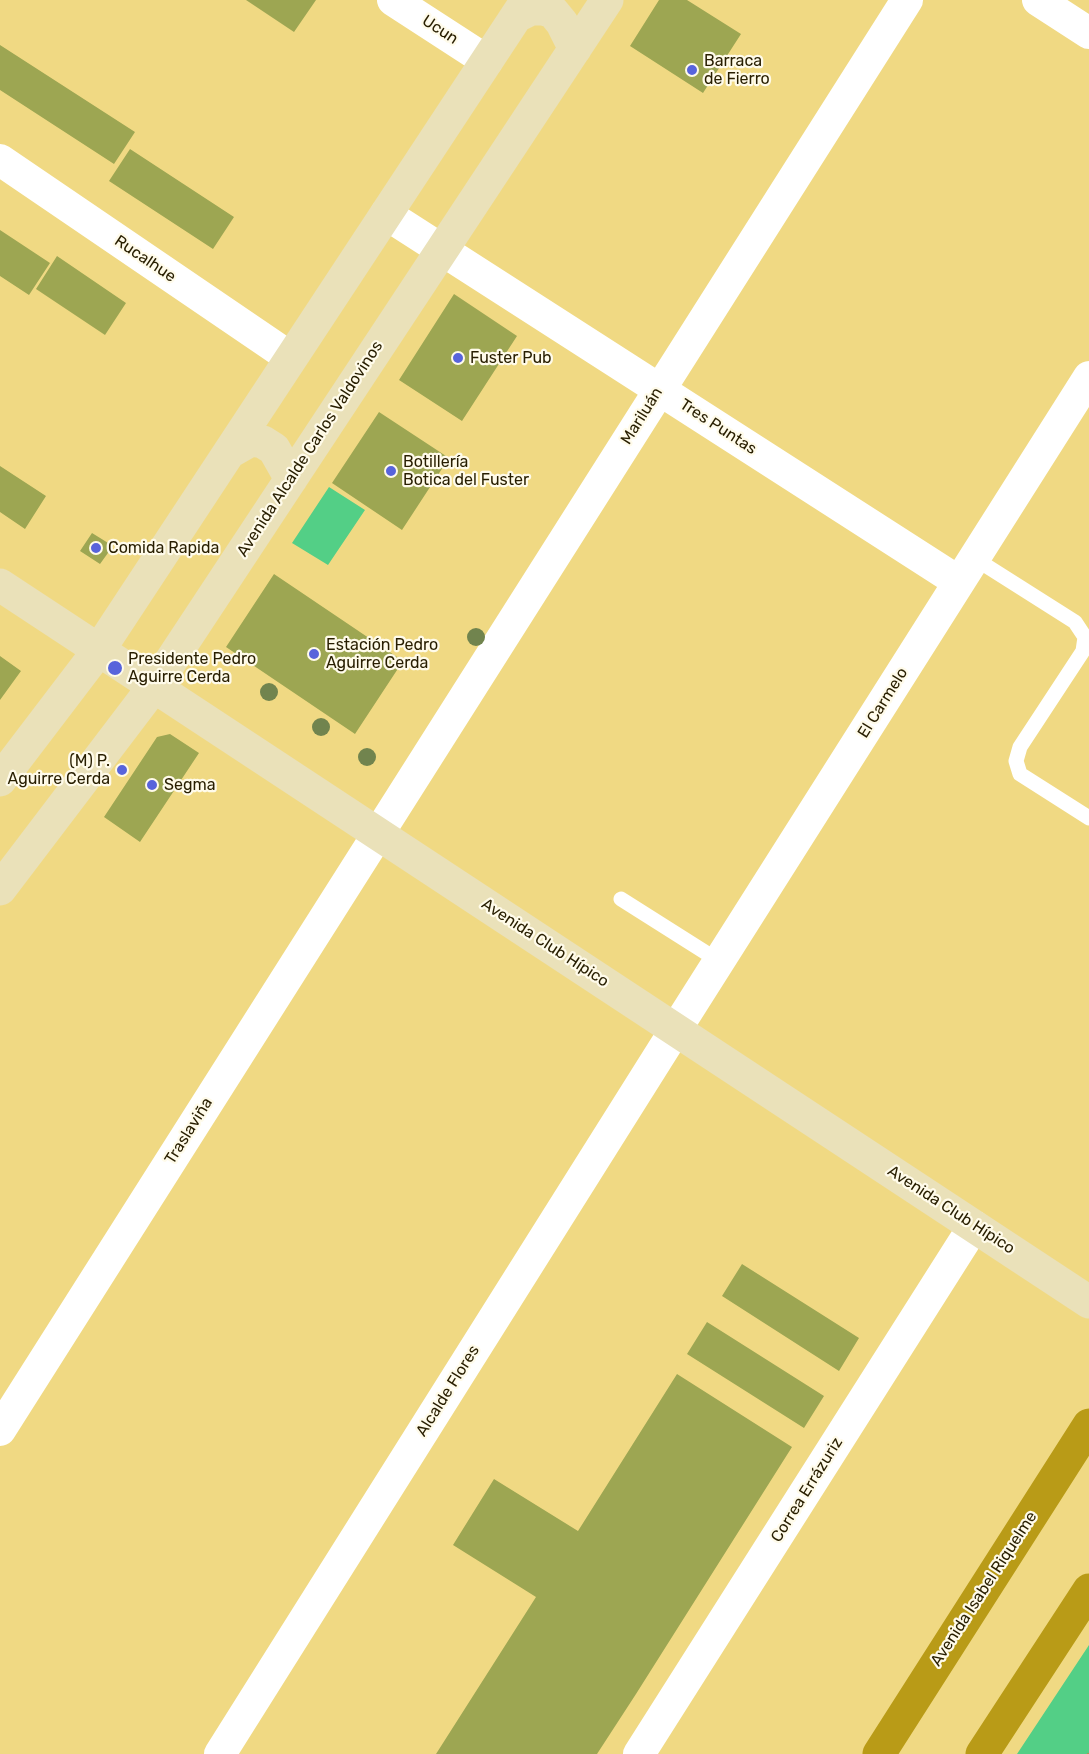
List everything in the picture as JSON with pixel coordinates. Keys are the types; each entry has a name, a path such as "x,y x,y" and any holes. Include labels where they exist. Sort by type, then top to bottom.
{"highway":[{"name":"Avenida Isabel Riquelme","path":"879,1754 1089,1425"},
{"path":"982,1754 1089,1590"}],"main road":[{"name":"Avenida Alcalde Carlos Valdovinos","path":"0,889 155,685 607,0"},
{"path":"0,780 99,650 522,8 553,12 562,23 575,49"},
{"path":"267,394 267,415 278,432 285,435 318,438"},
{"path":"230,452 251,441 263,442 274,449 291,479"},
{"name":"Avenida Club Hípico","path":"0,585 1089,1302"}],"street":[{"name":"Ucun","path":"393,0 487,61"},
{"name":"Mariluán","path":"378,833 907,0"},
{"path":"1038,0 1089,33"},
{"name":"Rucalhue","path":"0,160 291,358"},
{"name":"Tres Puntas","path":"386,214 659,390 967,570"},
{"name":"El Carmelo","path":"676,1029 1089,377"},
{"name":"Traslaviña","path":"0,1430 378,833"},
{"name":"Alcalde Flores","path":"220,1754 676,1029"},
{"name":"Correa Errázuriz","path":"639,1754 974,1226"}],"lane":[{"path":"967,570 1075,622 1085,637 1083,651 1020,747 1016,761 1020,774 1089,818"},
{"path":"621,899 719,961"}],"green space":[{"path":"329,487 365,510 328,565 292,543"},
{"path":"1089,1645 1089,1754 1017,1754"}],"building":[{"path":"246,0 316,0 294,32"},
{"name":"Barraca de Fierro","path":"659,0 687,0 741,34 703,93 630,46"},
{"path":"0,45 135,132 114,164 0,90"},
{"path":"130,149 234,217 213,249 109,181"},
{"path":"0,230 50,263 29,295 0,276"},
{"path":"57,256 126,303 105,335 36,289"},
{"name":"Fuster Pub","path":"454,294 517,336 462,421 399,380"},
{"name":"Botillería Botica del Fuster","path":"379,412 449,458 402,530 332,483"},
{"path":"0,466 46,496 25,529 0,512"},
{"name":"Comida Rapida","path":"92,533 113,546 100,564 80,551"},
{"name":"Estación Pedro Aguirre Cerda","path":"274,574 403,661 355,734 226,647"},
{"path":"0,656 21,671 0,700"},
{"name":"Segma","path":"170,734 199,753 140,842 104,817 157,737"},
{"path":"742,1264 859,1338 839,1371 722,1296"},
{"path":"707,1322 824,1396 804,1428 687,1354"},
{"path":"677,1374 792,1447 636,1694 597,1754 436,1754 536,1597 453,1545 494,1479 578,1531"}],"place":[{"name":"Barraca de Fierro","path":"692,70"},
{"name":"Fuster Pub","path":"458,358"},
{"name":"Botillería Botica del Fuster","path":"391,471"},
{"name":"Comida Rapida","path":"96,548"},
{"name":"Estación Pedro Aguirre Cerda","path":"314,654"},
{"name":"Presidente Pedro Aguirre Cerda","path":"115,668"},
{"name":"(M) P. Aguirre Cerda","path":"122,770"},
{"name":"Segma","path":"152,785"}]}
